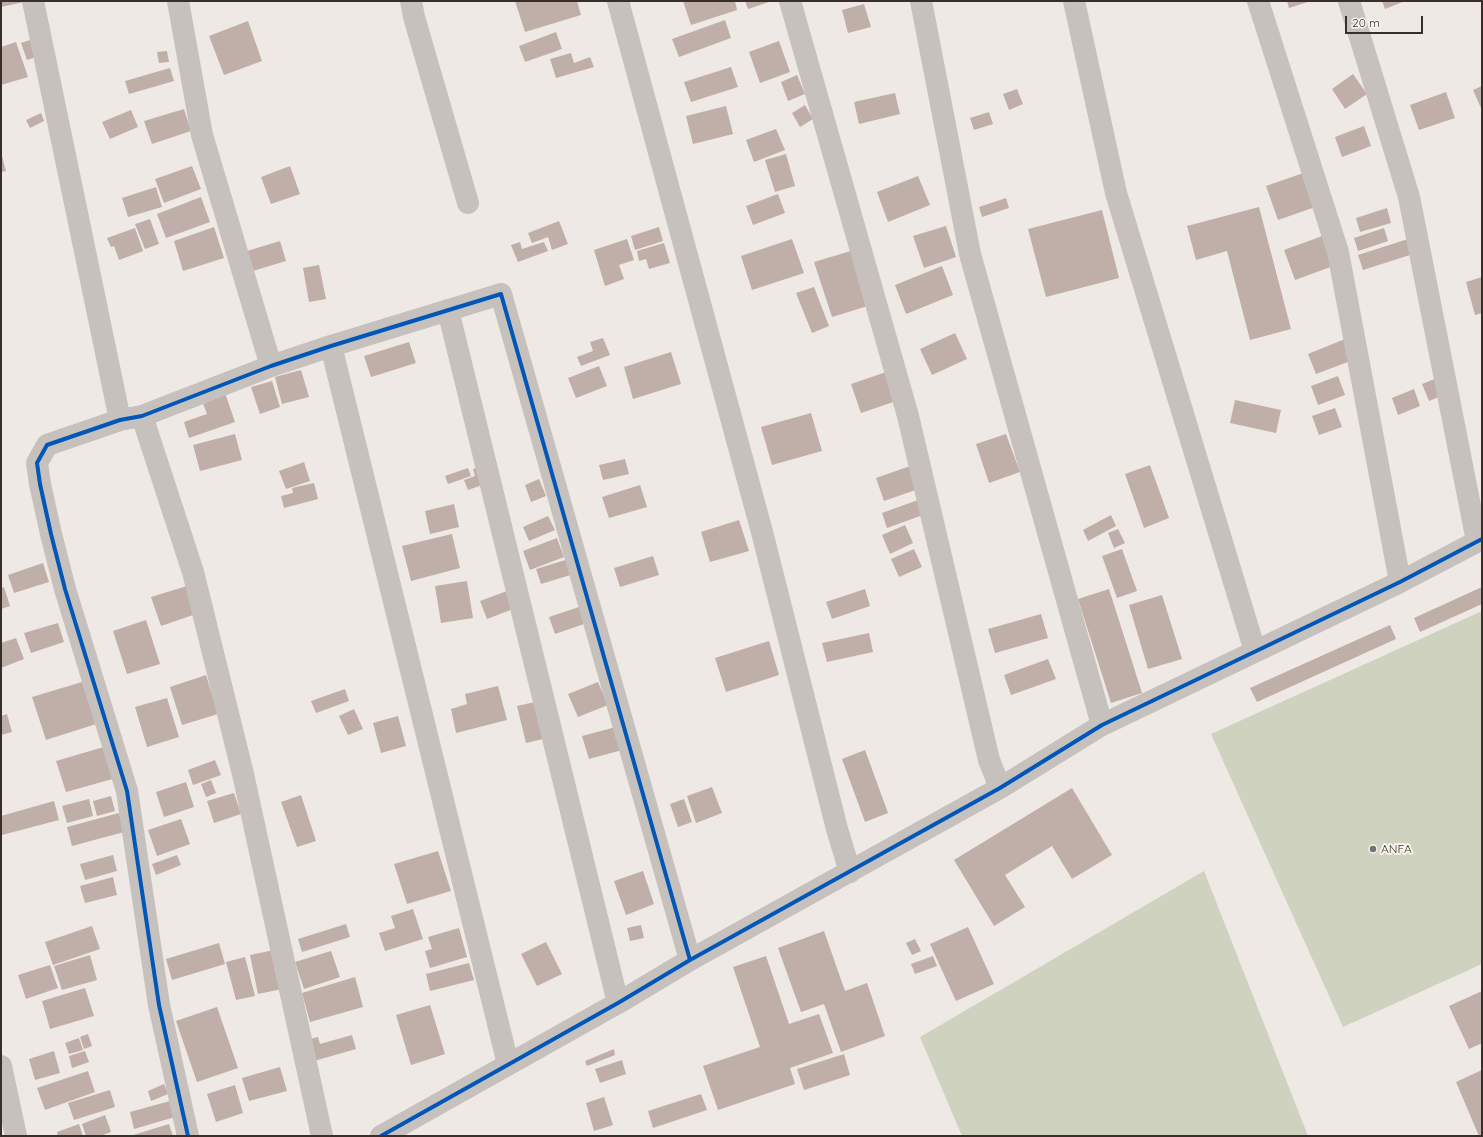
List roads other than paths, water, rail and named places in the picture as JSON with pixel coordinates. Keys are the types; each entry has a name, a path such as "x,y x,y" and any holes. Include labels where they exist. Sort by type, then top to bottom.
{"street":[{"path":"33,1 120,420"},
{"path":"178,1 202,135 271,366"},
{"path":"411,1 414,17 468,203"},
{"path":"618,1 762,532 837,829 850,872"},
{"path":"790,1 908,416 989,760 1000,788"},
{"path":"921,1 970,254 1102,724"},
{"path":"1074,1 1116,193 1255,651"},
{"path":"1258,1 1338,252 1400,582"},
{"path":"381,1136 618,1003 690,960 1000,788 1102,724 1400,582 1479,540 1409,196 1349,1"},
{"path":"188,1136 159,1005 127,792 66,589 51,534 37,463 47,445 120,420 142,416 271,366 501,294 690,960"},
{"path":"448,310 618,1003"},
{"path":"331,346 508,1064"},
{"path":"142,416 195,579 243,774 322,1136"},
{"path":"1,1066 16,1136"}],"place":[{"name":"ANFA","path":"1373,849"}]}
